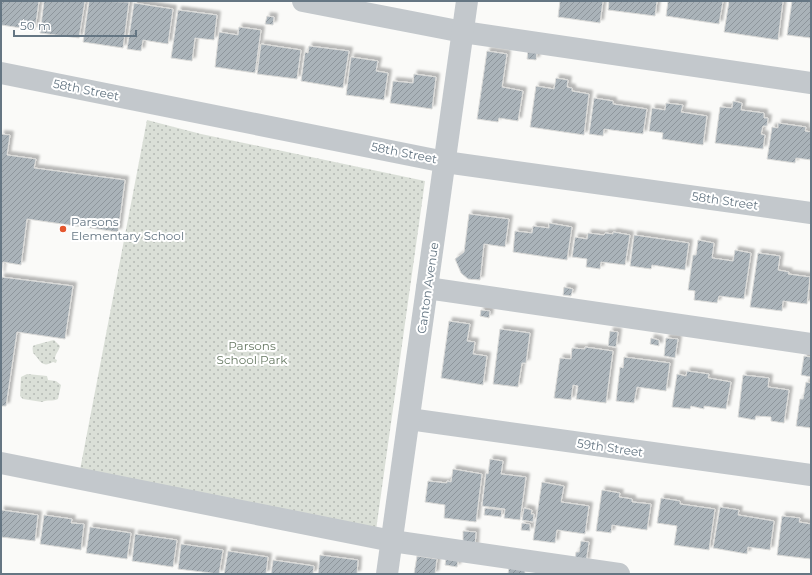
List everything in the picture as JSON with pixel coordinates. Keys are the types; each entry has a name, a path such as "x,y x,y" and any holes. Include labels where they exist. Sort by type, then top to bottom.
{"street":[{"path":"303,1 463,32 811,83"},
{"name":"Canton Avenue","path":"387,574 467,1"},
{"name":"58th Street","path":"1,73 445,162 811,213"},
{"path":"427,288 811,344"},
{"name":"59th Street","path":"409,419 811,475"},
{"path":"1,463 392,541 619,574"}],"green space":[{"name":"Parsons School Park","path":"147,120 201,134 425,181 376,530 80,470"},
{"path":"54,340 60,346 55,357 57,360 56,363 53,362 43,364 33,353 33,346"},
{"path":"27,374 47,376 48,380 56,381 61,385 58,399 42,402 23,399 20,396 21,377"}],"building":[{"path":"1,1 39,1 35,30 1,25"},
{"path":"44,1 85,1 79,38 40,33"},
{"path":"89,1 129,2 123,48 83,42"},
{"path":"560,1 603,1 600,23 558,17"},
{"path":"609,1 657,1 655,16 608,10"},
{"path":"668,1 723,1 719,24 666,16"},
{"path":"729,1 783,1 778,40 724,32"},
{"path":"792,1 811,1 811,38 787,35"},
{"path":"134,3 173,9 168,44 143,40 141,51 127,49"},
{"path":"178,10 217,15 214,40 195,38 192,61 171,58"},
{"path":"267,16 274,17 273,25 265,24"},
{"path":"239,27 261,30 255,73 215,67 219,32 238,35"},
{"path":"261,44 301,50 297,79 257,74"},
{"path":"309,46 349,51 343,88 301,81 305,52 308,53"},
{"path":"528,50 537,52 536,60 527,59"},
{"path":"487,51 507,54 502,87 523,91 518,121 499,118 498,122 477,119"},
{"path":"351,57 378,61 376,71 388,73 384,100 346,95"},
{"path":"414,74 436,77 432,109 390,103 393,81 413,83"},
{"path":"556,78 568,80 567,87 572,88 572,91 589,94 584,135 530,127 536,86 554,89"},
{"path":"594,98 613,101 613,104 647,109 643,134 604,129 603,136 589,134"},
{"path":"733,101 742,103 741,110 764,113 764,118 768,118 767,126 763,126 761,134 765,135 763,149 715,143 720,107 732,108"},
{"path":"666,103 683,105 681,112 707,116 703,145 662,139 663,133 649,131 652,108 665,110"},
{"path":"778,123 806,127 805,131 811,132 811,160 796,158 795,163 767,159 772,127 778,128"},
{"path":"1,134 10,135 7,155 36,159 34,168 125,180 118,232 27,219 21,265 3,262 1,275"},
{"path":"469,214 509,219 505,247 484,244 480,280 468,279 461,273 455,259 464,252"},
{"path":"549,223 572,227 567,260 513,252 515,231 532,233 533,226 549,228"},
{"path":"613,232 630,235 625,265 601,262 600,269 586,267 587,259 572,257 575,237 587,239 588,233 604,235 605,233 613,234"},
{"path":"634,235 689,243 685,270 652,265 651,269 630,266"},
{"path":"698,240 714,243 712,258 733,261 735,250 751,253 744,299 719,296 717,303 694,300 695,291 688,290 693,255 696,255"},
{"path":"758,253 780,256 778,270 789,272 788,274 810,277 807,304 783,301 782,311 750,307"},
{"path":"1,277 73,286 65,339 17,332 6,406 1,406"},
{"path":"564,287 573,289 571,296 563,295"},
{"path":"481,310 490,311 489,318 480,316"},
{"path":"449,321 470,324 467,341 475,342 473,354 487,356 483,385 441,378"},
{"path":"500,329 530,333 526,363 522,363 518,387 493,384"},
{"path":"610,331 618,332 616,347 608,346"},
{"path":"651,338 659,340 659,346 650,344"},
{"path":"666,338 678,339 675,358 664,356"},
{"path":"585,347 613,351 606,403 576,399 578,386 573,385 571,400 554,398 560,358 571,359 572,348 585,349"},
{"path":"804,356 811,357 811,377 801,375"},
{"path":"624,357 670,363 666,391 637,387 634,403 616,401 620,367 623,368"},
{"path":"687,371 709,374 708,378 731,382 726,409 704,406 704,409 691,406 690,409 672,407 677,374 686,376"},
{"path":"743,375 769,378 768,387 789,390 784,423 771,421 771,417 756,416 755,420 738,417"},
{"path":"806,382 811,383 811,428 796,426 800,399 803,399"},
{"path":"490,459 503,461 501,474 526,477 520,520 504,518 505,509 482,506 486,473 488,474"},
{"path":"453,469 482,474 476,522 444,518 445,505 425,502 428,481 451,482"},
{"path":"542,482 564,486 561,502 589,506 585,534 557,530 555,543 533,540"},
{"path":"602,490 620,493 619,497 632,499 632,502 651,504 647,530 612,525 611,533 596,531"},
{"path":"661,498 680,501 680,504 715,509 709,550 674,545 677,526 657,523"},
{"path":"720,507 739,510 738,515 774,521 770,550 748,547 747,554 713,548"},
{"path":"485,508 502,510 501,517 484,515"},
{"path":"524,508 532,510 531,514 534,514 533,522 522,520"},
{"path":"1,510 38,515 35,541 1,537"},
{"path":"44,515 72,519 71,523 84,524 81,550 40,544"},
{"path":"782,516 800,518 799,522 811,524 811,559 777,555"},
{"path":"522,523 530,524 530,531 521,530"},
{"path":"90,527 131,533 127,559 86,553"},
{"path":"463,531 476,532 475,547 463,546"},
{"path":"135,534 177,540 173,567 132,561"},
{"path":"581,541 589,542 586,562 575,560 576,552 579,552"},
{"path":"181,544 223,550 219,574 178,569"},
{"path":"228,551 268,557 266,574 224,574"},
{"path":"320,555 358,560 357,574 318,574"},
{"path":"417,556 437,559 435,574 414,574"},
{"path":"446,559 458,561 457,567 445,565"},
{"path":"273,560 314,566 313,574 271,574"},
{"path":"509,567 525,569 525,574 508,574"}],"place":[{"name":"Parsons Elementary School","path":"63,229"}]}
